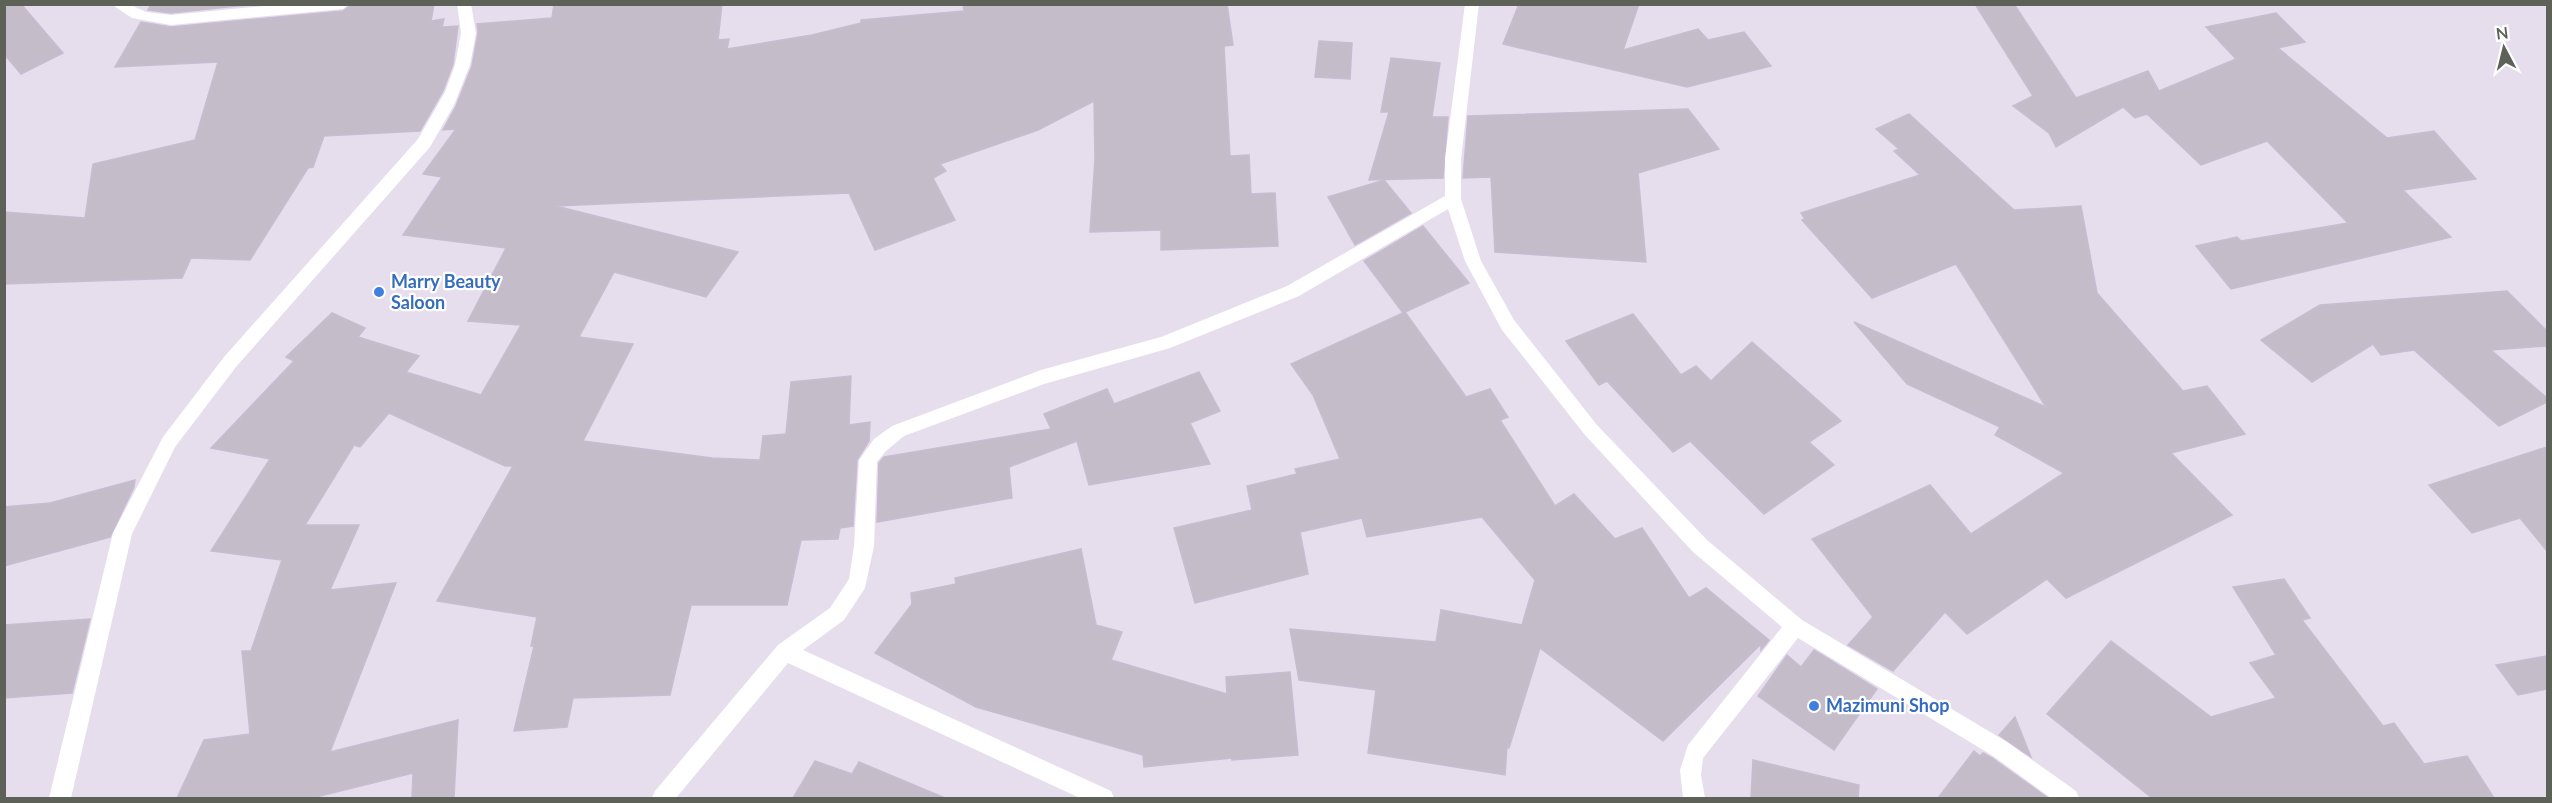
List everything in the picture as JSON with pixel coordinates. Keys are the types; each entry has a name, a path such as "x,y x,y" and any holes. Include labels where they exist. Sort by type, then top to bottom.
{"street":[{"path":"118,4 131,13 150,19 171,20 343,4"},
{"path":"60,798 123,533 169,442 230,362 424,143 447,106 460,76 468,36 464,4"},
{"path":"1472,4 1453,159 1453,199 1473,261 1508,325 1591,430 1700,546 1795,626 2000,749 2068,798"},
{"path":"663,798 785,652 837,614 858,582 864,546 868,460 880,446 898,432 1041,377 1164,343 1293,291 1453,199"},
{"path":"1694,798 1689,778 1695,752 1795,626"},
{"path":"785,652 1103,798"}],"building":[{"path":"4,4 21,4 63,53 21,74 4,54"},
{"path":"151,4 256,4 171,13 148,10"},
{"path":"352,4 434,4 431,21 444,19 442,27 458,26 453,64 443,91 420,131 324,136 313,167 308,168 250,260 191,258 182,278 4,284 4,212 85,218 93,164 195,140 218,62 115,67 141,22 171,27 343,11"},
{"path":"554,4 722,4 718,40 729,39 727,49 812,35 861,23 861,20 964,11 963,4 1227,4 1233,45 1224,46 1230,156 1249,155 1251,194 1275,193 1278,246 1161,250 1161,230 1090,232 1095,159 1094,101 1038,130 940,164 946,171 933,178 955,220 875,250 849,193 556,206 738,252 706,297 614,272 579,337 633,344 583,441 712,458 760,460 763,436 786,434 791,382 851,376 849,425 870,422 869,441 857,460 853,526 840,528 838,539 801,540 787,605 691,605 670,695 573,698 567,727 514,731 534,646 531,646 537,617 437,601 513,466 505,466 389,413 360,447 354,445 305,525 359,525 330,590 396,583 330,752 458,720 454,798 412,798 413,773 312,798 177,798 204,740 250,734 242,651 251,651 282,560 211,551 270,459 211,448 294,361 286,357 332,313 365,328 358,337 419,356 406,372 481,395 521,325 468,321 506,248 403,235 442,177 423,174 456,129 443,130 456,106 472,66 478,33 477,24 552,18"},
{"path":"1519,4 1639,4 1623,50 1698,29 1708,40 1744,32 1771,66 1687,87 1503,44"},
{"path":"1975,4 2014,4 2076,98 2148,71 2159,91 2236,59 2206,27 2276,13 2305,42 2278,48 2387,138 2434,131 2476,179 2403,190 2451,237 2231,289 2196,246 2237,237 2241,241 2348,223 2267,141 2201,165 2147,114 2135,118 2123,107 2056,147 2049,133 2013,106 2033,96"},
{"path":"1319,41 1352,43 1350,79 1315,77"},
{"path":"1391,58 1440,63 1432,117 1448,117 1443,178 1369,180 1389,112 1381,112"},
{"path":"1688,109 1719,149 1638,173 1646,262 1495,252 1491,177 1463,178 1468,116"},
{"path":"1909,114 2014,210 2081,206 2097,293 2183,391 2207,386 2245,434 2171,453 2232,515 2066,598 2047,579 1967,634 1945,612 1893,671 1848,645 1873,617 1812,539 1930,485 1971,534 2064,473 1995,435 2000,427 1907,384 1854,322 2046,407 1956,264 1872,298 1802,220 1805,219 1801,213 1920,175 1894,151 1899,149 1876,129"},
{"path":"1384,180 1411,213 1355,245 1328,197"},
{"path":"1423,226 1469,283 1405,312 1466,397 1490,389 1508,417 1500,420 1555,506 1574,494 1615,539 1642,528 1689,598 1706,588 1769,640 1761,650 1761,644 1663,741 1540,648 1509,748 1507,747 1505,775 1368,753 1376,690 1299,680 1290,629 1436,642 1441,610 1522,625 1535,580 1482,517 1367,537 1362,518 1300,532 1308,574 1195,603 1174,528 1252,510 1247,486 1297,474 1295,469 1340,459 1313,395 1291,364 1403,313 1364,261"},
{"path":"2507,291 2547,331 2547,346 2491,350 2547,398 2547,402 2499,426 2414,350 2381,355 2373,344 2312,382 2261,340 2320,305"},
{"path":"1633,314 1681,375 1696,366 1711,381 1752,342 1841,421 1809,442 1834,465 1764,514 1690,441 1673,452 1607,381 1599,385 1566,341"},
{"path":"1199,372 1220,411 1190,423 1210,464 1089,485 1077,441 1009,467 1012,498 877,522 879,463 884,457 1051,429 1044,414 1107,389 1114,404"},
{"path":"2547,447 2547,551 2520,518 2472,533 2429,485"},
{"path":"135,480 134,487 110,537 4,566 4,507 50,503"},
{"path":"1081,549 1096,625 1122,632 1111,660 1227,694 1226,677 1290,672 1298,755 1232,760 1232,758 1144,767 1143,755 976,707 875,653 912,604 911,593 956,584 955,578"},
{"path":"2284,579 2310,618 2302,620 2383,726 2394,723 2424,764 2467,756 2494,798 2152,798 2047,714 2111,641 2211,717 2276,698 2250,663 2276,655 2233,587"},
{"path":"90,619 72,693 4,698 4,625"},
{"path":"1814,650 1877,689 1834,750 1758,696 1787,655 1801,667"},
{"path":"2547,656 2547,689 2518,695 2496,665"},
{"path":"2015,717 2031,757 1999,735"},
{"path":"1974,751 1980,756 1983,753 1992,758 2048,798 1938,798"},
{"path":"1753,760 1859,785 1858,798 1751,798"},
{"path":"815,761 852,774 859,762 945,798 793,798"}],"place":[{"name":"Marry Beauty Saloon","path":"379,292"},
{"name":"Mazimuni Shop","path":"1814,706"}]}
